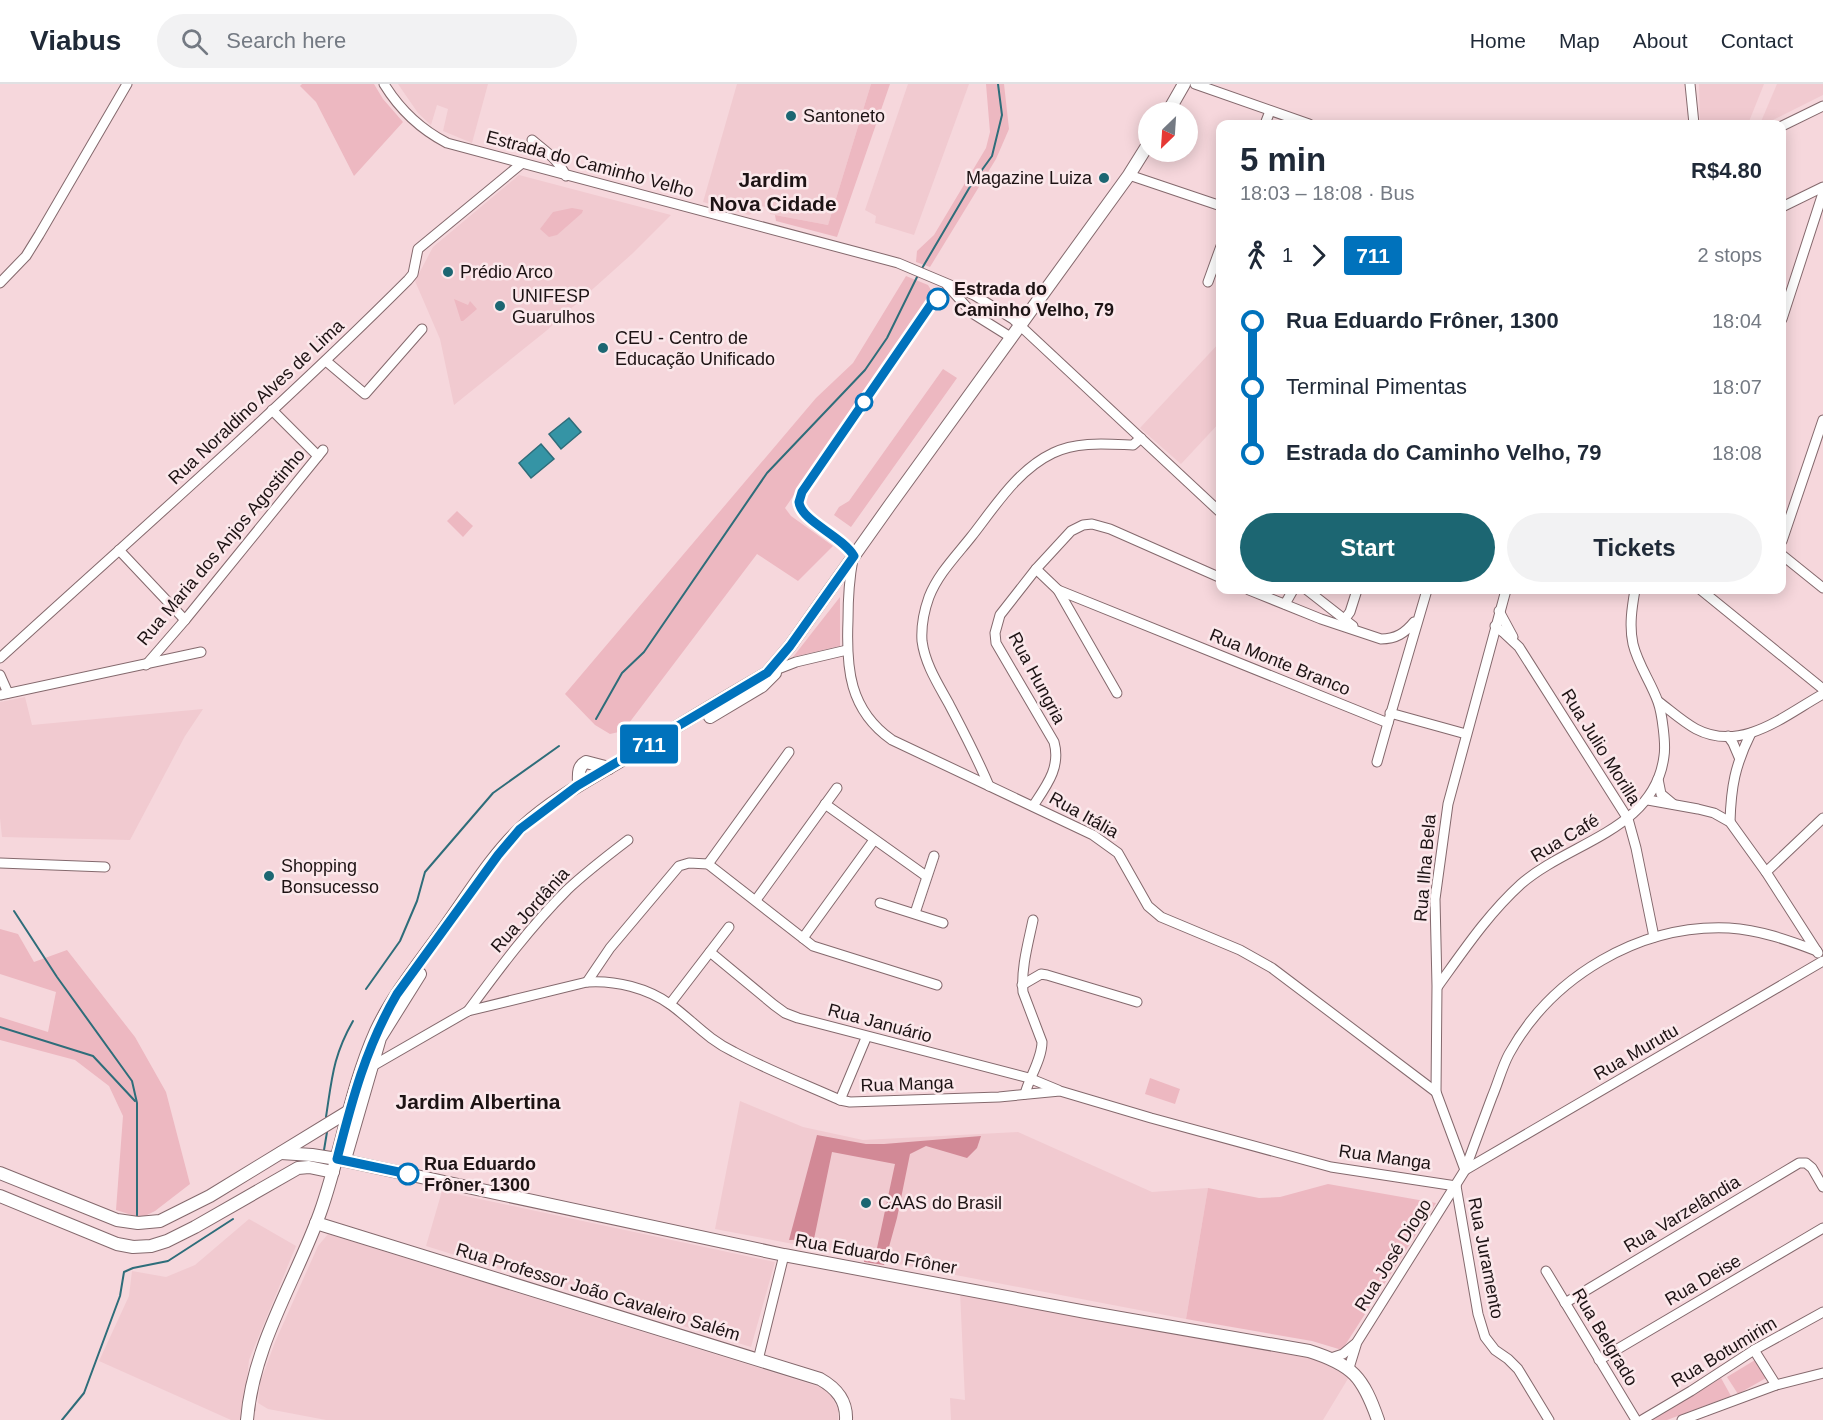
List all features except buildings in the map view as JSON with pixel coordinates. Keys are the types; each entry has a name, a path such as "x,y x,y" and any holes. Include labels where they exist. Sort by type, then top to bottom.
{"main road":[{"path":"1174,102 1184,84"},
{"path":"252,1420 257,1386 273,1339 320,1224 367,1069 376,1031 397,994 498,855 520,829 579,785 767,673 790,646 1138,161"},
{"path":"247,1420 253,1382 276,1314 320,1224 333,1172 340,1160 349,1111 380,1038 422,970 518,837 546,814 762,686 781,668 834,594 854,556"},
{"path":"0,1173 117,1220 160,1221 210,1196 349,1111"},
{"name":"Rua Eduardo Frôner","path":"281,1153 340,1160 784,1255 1086,1312 1309,1350 1349,1368 1367,1390 1378,1420"},
{"path":"13,1178 2,1197 117,1244 133,1247 151,1246 167,1241 298,1168 309,1167 333,1172"},
{"name":"Rua Professor João Cavaleiro Salém","path":"320,1224 820,1379 832,1385 845,1404 846,1420"}],"street":[{"path":"0,283 26,256 127,84"},
{"name":"Estrada do Caminho Velho","path":"384,84 404,111 434,136 447,143 566,176 668,197 913,268 974,295 1006,313 1021,326 1216,508"},
{"path":"1195,84 1297,120"},
{"path":"1690,84 1694,120"},
{"path":"1786,124 1823,106"},
{"path":"1267,120 1270,111"},
{"path":"532,140 560,163 566,176"},
{"name":"Rua Noraldino Alves de Lima","path":"0,658 326,361 413,274 418,249 521,164"},
{"path":"1129,175 1216,205"},
{"path":"1786,205 1823,187"},
{"path":"1786,308 1823,193"},
{"path":"1208,282 1216,260"},
{"name":"Estrada do Caminho Velho","path":"945,283 972,313 1012,338"},
{"path":"326,361 365,394 422,329"},
{"name":"Rua Maria dos Anjos Agostinho","path":"146,665 320,453 272,410"},
{"path":"1786,529 1823,420"},
{"path":"988,786 924,653 922,626 929,596 945,569 1012,486 1039,460 1070,447 1107,444 1133,445 1141,438"},
{"name":"Rua Hungria","path":"1033,806 1053,773 1057,752 1054,742 996,643 995,633 1000,615 1036,569 1071,531 1083,525 1092,524 1110,529 1216,576"},
{"path":"119,550 185,620"},
{"name":"Rua Itália","path":"854,556 849,579 847,650 850,678 857,699 877,730 892,740 1094,835 1118,853 1148,906 1161,917 1240,950 1272,968 1436,1092"},
{"path":"1786,558 1820,585 1823,574"},
{"path":"1036,569 1058,590 1117,693"},
{"name":"Rua Monte Branco","path":"1058,590 1389,718 1466,734"},
{"path":"1259,594 1321,619 1381,639 1390,639 1408,629 1418,617"},
{"path":"1285,604 1291,594"},
{"path":"1312,594 1362,632"},
{"path":"1344,620 1350,612 1356,594"},
{"path":"1377,762 1426,594"},
{"name":"Rua Ilha Bela","path":"1465,1170 1436,1092 1435,899 1448,804 1505,594"},
{"path":"1635,594 1631,623 1632,642 1638,662 1659,702 1665,753 1648,800 1713,813 1730,822 1766,872 1823,961"},
{"path":"1706,594 1823,689"},
{"path":"1499,611 1519,647"},
{"name":"Rua Julio Morilla","path":"1495,626 1519,647 1628,819 1654,937"},
{"path":"767,673 796,662 847,650"},
{"name":"Rua Maria dos Anjos Agostinho","path":"4,694 201,652"},
{"path":"0,675 4,694"},
{"path":"1659,702 1684,722 1709,734 1728,736 1751,733 1778,722 1823,694"},
{"path":"1662,730 1672,722 1684,722"},
{"path":"1730,822 1733,781 1739,757 1751,733"},
{"path":"1728,736 1739,757"},
{"path":"708,864 789,752"},
{"path":"1658,777 1661,794 1675,805"},
{"path":"756,900 837,788"},
{"name":"Rua Café","path":"1437,986 1486,920 1524,882 1628,819 1648,800"},
{"path":"1713,813 1721,811 1731,802"},
{"path":"825,804 926,876"},
{"path":"1766,872 1823,818"},
{"name":"Rua Jordânia","path":"468,1011 515,948 544,915 585,874 628,840"},
{"path":"803,938 874,840"},
{"path":"915,913 934,856"},
{"path":"0,863 105,867"},
{"path":"587,982 610,948 679,867 689,863 708,864 813,946 937,985"},
{"path":"880,903 943,923"},
{"path":"1025,1094 1029,1078 1042,1050 1042,1042 1027,1005 1022,985 1033,920"},
{"path":"670,1004 729,927"},
{"path":"1456,1186 1465,1170 1509,1055 1527,1028 1569,982 1594,965 1654,937 1728,928 1767,934 1817,951"},
{"name":"Rua Januário","path":"710,952 785,1013 866,1038 1029,1078 1060,1091"},
{"name":"Rua Café","path":"1437,967 1459,956"},
{"name":"Rua Murutu","path":"1465,1170 1823,961"},
{"path":"1022,985 1041,974 1137,1002"},
{"name":"Rua Manga","path":"367,1069 468,1011 587,982 607,981 622,984 670,1004 702,1033 734,1052 840,1100 850,1102 1060,1091 1331,1167 1456,1186"},
{"path":"840,1100 866,1038"},
{"name":"Rua Varzelândia","path":"1565,1303 1799,1163 1806,1163 1823,1187"},
{"name":"Rua José Diogo","path":"1349,1368 1357,1342 1456,1186"},
{"name":"Rua Juramento","path":"1456,1186 1478,1314 1485,1337 1495,1350 1518,1369 1549,1420"},
{"name":"Rua Deise","path":"1599,1360 1823,1228"},
{"path":"758,1360 784,1255"},
{"name":"Rua Belgrado","path":"1546,1271 1636,1420"},
{"name":"Rua Botumirim","path":"1642,1420 1754,1350 1823,1311"},
{"name":"Rua José Diogo","path":"1331,1358 1343,1354 1357,1342"},
{"path":"1754,1350 1776,1385"},
{"path":"1682,1420 1776,1385 1823,1373"},
{"path":"1710,1410 1716,1420"}],"shaded area":[{"path":"302,84 374,84 383,99 403,122 354,176 316,102 300,86"},
{"path":"398,84 488,84 472,143 443,131 448,109 437,105 431,125 418,113"},
{"path":"737,84 871,84 828,225 770,214 771,209 762,206 749,215 703,202"},
{"path":"871,84 890,84 837,237 776,221 775,215 828,225"},
{"path":"908,84 969,84 914,235 875,223 876,216 865,210"},
{"path":"986,84 1004,84 1009,129 996,159 930,267 916,262 917,251 934,235 986,148 990,132"},
{"path":"1699,84 1764,84 1750,120 1700,120"},
{"path":"1777,84 1823,84 1823,95 1773,120 1762,120"},
{"name":"UNIFESP Guarulhos","path":"519,175 671,215 633,253 546,331 454,405 440,339 415,281 433,247"},
{"path":"572,208 583,210 582,213 557,235 549,237 540,229 553,212"},
{"path":"906,276 928,285 931,290 929,299 785,508 791,516 833,546 798,581 757,554 623,731 610,734 595,725 565,694 816,398 853,363"},
{"path":"454,299 468,305 470,301 477,309 461,321"},
{"path":"1216,346 1216,426 1181,464 1140,428"},
{"path":"943,369 957,378 851,527 834,515 839,507 849,501"},
{"path":"457,511 473,526 463,537 447,521"},
{"path":"840,597 840,646 793,657"},
{"path":"25,697 32,725 203,709 185,736 130,840 2,837 0,702"},
{"path":"0,929 18,934 34,962 67,950 135,1037 166,1092 190,1184 155,1211 141,1218 116,1210 123,1116 109,1086 75,1060 0,1040 0,1017 48,1032 56,992 0,974"},
{"path":"1150,1078 1180,1089 1175,1104 1145,1094"},
{"path":"740,1101 803,1127 863,1140 1018,1132 1152,1192 1208,1188 1186,1319 715,1229"},
{"path":"817,1135 866,1144 981,1136 977,1148 967,1158 926,1146 910,1154 897,1218 884,1265 864,1262 865,1253 877,1248 895,1164 832,1152 814,1239 789,1240"},
{"path":"1328,1184 1436,1203 1342,1350 1312,1341 1186,1319 1208,1188 1259,1198 1280,1197"},
{"path":"442,1191 775,1262 751,1347 426,1246"},
{"path":"249,1219 296,1246 249,1360 243,1420 231,1420 99,1361 129,1296 132,1271 166,1277 195,1265"},
{"path":"328,1234 820,1387 830,1394 838,1409 838,1420 326,1420 268,1409 258,1403 260,1383 275,1342 318,1246"},
{"path":"960,1292 1313,1358 1349,1377 1323,1420 951,1420 950,1398 965,1400"},
{"path":"1755,1360 1766,1378 1738,1394 1727,1377"},
{"path":"1721,1378 1731,1396 1667,1420 1652,1420"}],"water":[{"path":"569,418 581,432 561,449 549,434"},
{"path":"541,444 554,459 531,478 519,463"}],"waterway":[{"path":"921,270 971,185 992,156 1002,115 998,84"},
{"path":"596,719 622,673 644,652 767,473 865,370 887,338 918,275"},
{"path":"366,989 400,941 417,901 425,872 493,793 559,746"},
{"path":"14,911 57,977 132,1081 137,1103 137,1217"},
{"path":"326,1117 337,1056 353,1021"},
{"path":"0,1027 93,1056 135,1101"},
{"path":"324,1150 327,1132"},
{"path":"62,1420 84,1393 120,1296 124,1272 168,1261 233,1219"}],"bus line":[{"name":"711","path":"408,1174 337,1159 367,1052 383,1017 422,958 520,829 577,786 767,673 790,646 854,556 847,545 804,514 799,502 802,492 934,300 938,299"}],"place":[{"name":"Santoneto","path":"791,116"},
{"name":"Magazine Luiza","path":"1104,178"},
{"name":"Prédio Arco","path":"448,272"},
{"name":"Estrada do Caminho Velho, 79","path":"938,299"},
{"name":"UNIFESP Guarulhos","path":"500,306"},
{"name":"CEU - Centro de Educação Unificado","path":"603,348"},
{"name":"Shopping Bonsucesso","path":"269,876"},
{"name":"Rua Eduardo Frôner, 1300","path":"408,1174"},
{"name":"CAAS do Brasil","path":"866,1203"}],"district":[{"name":"Jardim Nova Cidade","path":"773,192"},
{"name":"Jardim Albertina","path":"478,1102"}]}
